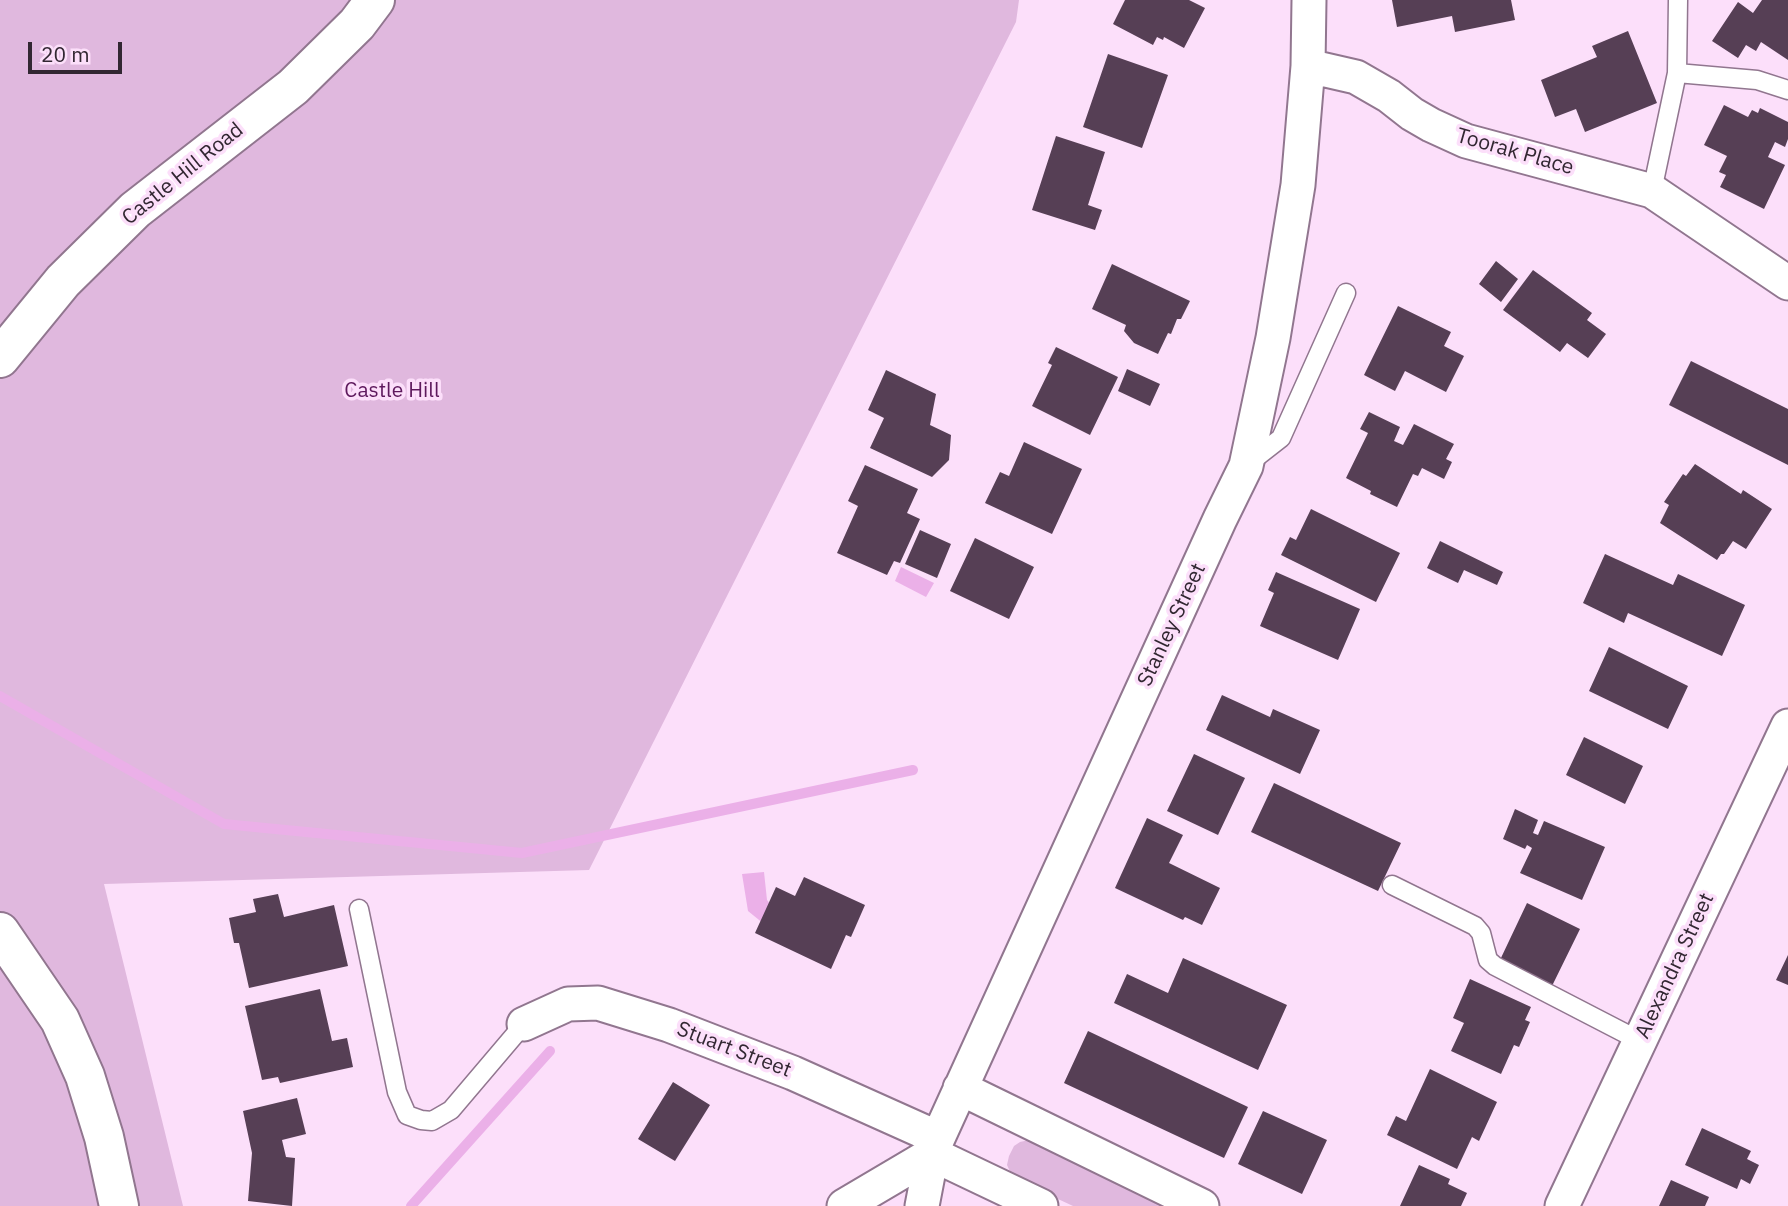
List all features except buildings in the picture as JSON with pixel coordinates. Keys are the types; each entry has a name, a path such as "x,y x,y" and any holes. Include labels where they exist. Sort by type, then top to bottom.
{"main road":[{"name":"Castle Hill Road","path":"0,358 64,281 135,210 293,86 357,24 375,0"},
{"path":"0,932 60,1020 85,1076 104,1137 120,1206"}],"street":[{"name":"Stanley Street","path":"922,1206 935,1146 960,1088 1246,466 1273,338 1298,185 1308,66 1309,0"},
{"name":"Toorak Place","path":"1308,66 1356,77 1389,96 1412,114 1466,141 1652,191 1788,283"},
{"name":"Alexandra Street","path":"1562,1206 1788,726"},
{"name":"Stuart Street","path":"524,1024 568,1004 598,1003 669,1025 793,1073 935,1146 1041,1206"},
{"path":"960,1088 1202,1206"},
{"path":"844,1206 935,1146"}],"lane":[{"path":"1652,191 1676,73 1678,0"},
{"path":"1676,73 1756,80 1788,90"},
{"path":"1246,466 1281,438 1346,293"},
{"path":"1392,885 1475,926 1481,933 1488,960 1495,966 1640,1041"},
{"path":"359,909 397,1092 407,1115 432,1121 451,1110 524,1024"}],"green space":[{"name":"Castle Hill","path":"0,0 1019,0 1016,22 589,870 104,884 183,1206 0,1206"},
{"path":"1029,1140 1168,1206 1073,1206 1013,1178 1007,1165 1009,1156 1014,1146"}],"shaded area":[{"path":"901,567 934,583 926,597 895,581"},
{"path":"764,872 767,900 771,905 764,924 748,911 742,874"}],"waterway":[{"path":"0,696 224,824 522,853 913,770"},
{"path":"411,1206 550,1051"}]}
